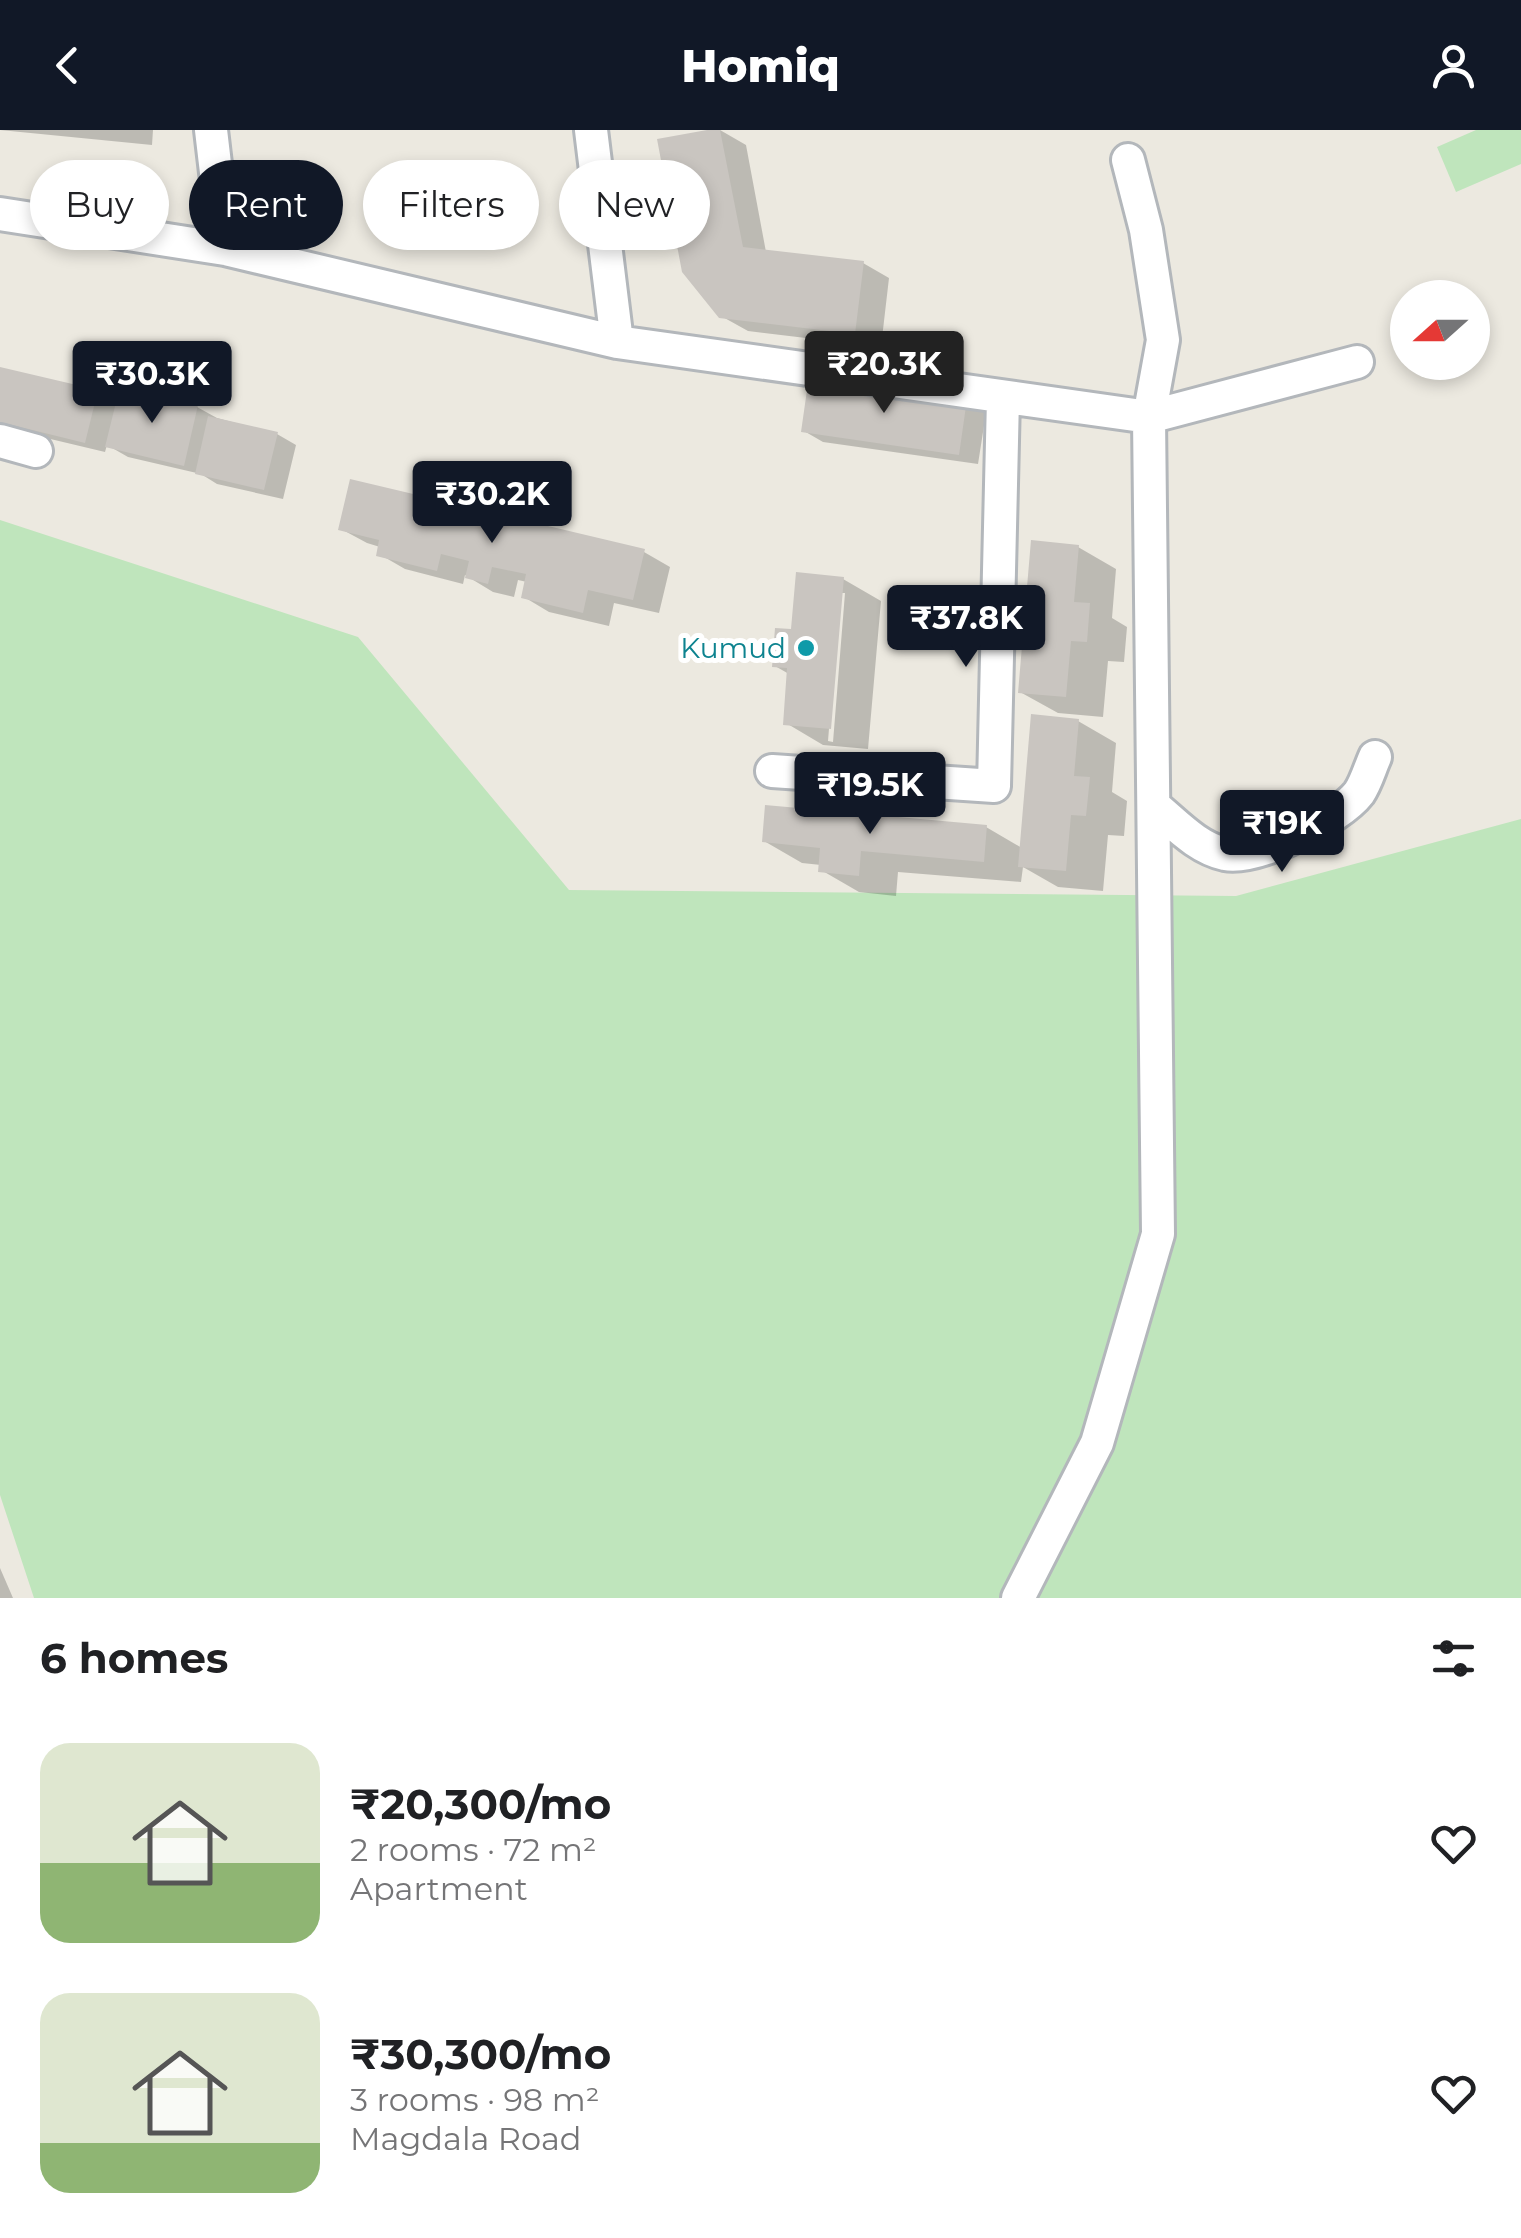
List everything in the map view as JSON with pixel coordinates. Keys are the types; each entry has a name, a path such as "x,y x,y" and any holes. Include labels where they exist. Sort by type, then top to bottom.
{"street":[{"path":"211,130 214,160"},
{"path":"591,130 617,342"},
{"path":"1018,1598 1096,1443 1158,1234 1149,417 1164,340 1146,230 1128,160"},
{"path":"0,214 189,244"},
{"path":"225,250 617,342 1149,417 1357,362"},
{"path":"772,771 994,786 1003,398"},
{"path":"0,441 36,452"},
{"path":"1154,806 1202,846 1228,855 1261,851 1333,815 1359,792 1375,756"}],"green space":[{"path":"1476,130 1521,130 1521,164 1456,192 1437,147"},
{"path":"0,520 358,637 569,890 1236,896 1521,819 1521,1598 34,1598 0,1495"}],"building":[{"path":"720,130 743,247 864,261 855,334 719,318 682,272 678,250 710,250 710,160 661,160 657,139"},
{"path":"0,367 98,390 85,443 0,422"},
{"path":"809,376 967,399 959,455 801,432"},
{"path":"120,386 198,405 184,466 105,447"},
{"path":"208,416 278,432 264,490 195,474"},
{"path":"350,479 645,549 633,600 588,590 583,613 521,598 526,574 492,567 488,584 465,578 469,561 441,554 437,571 376,556 379,540 338,530"},
{"path":"1031,540 1079,545 1074,602 1090,603 1087,642 1071,641 1066,697 1018,693"},
{"name":"Kumud","path":"796,572 844,577 831,729 783,725 787,668 772,667 775,628 791,629"},
{"path":"1031,714 1079,719 1074,776 1090,777 1086,816 1071,815 1066,871 1018,867"},
{"path":"765,805 987,825 984,862 861,851 859,876 818,872 820,848 762,842"}],"place":[{"name":"Kumud","path":"806,648"}]}
